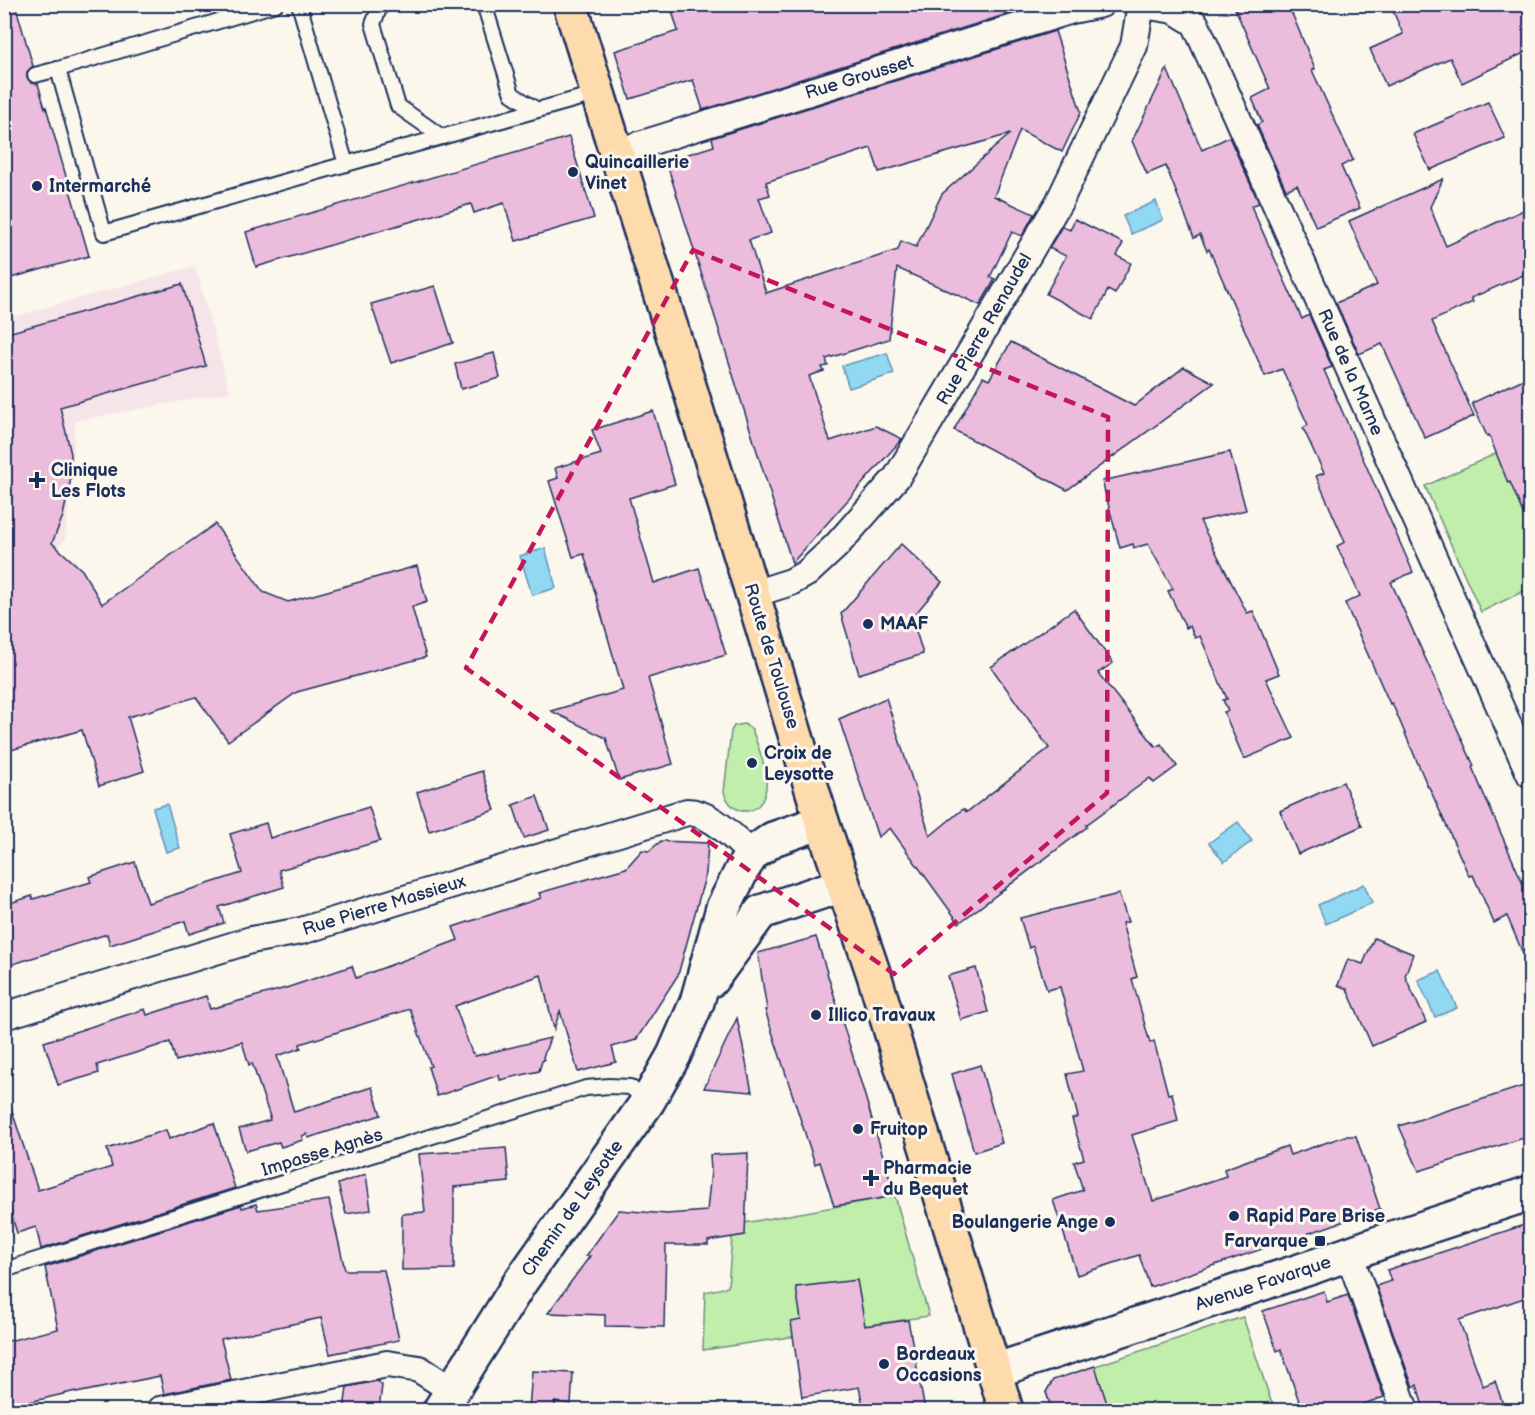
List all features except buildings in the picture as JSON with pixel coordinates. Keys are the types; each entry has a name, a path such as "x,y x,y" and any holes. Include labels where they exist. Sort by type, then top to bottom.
{"main road":[{"name":"Route de Toulouse","path":"570,4 822,822 874,975 1006,1410"}],"street":[{"name":"Rue Grousset","path":"617,152 1072,10 1101,4"},
{"name":"Rue Pierre Renaudel","path":"753,594 791,582 807,573 836,546 897,477 1059,202 1134,46 1140,5"},
{"name":"Rue de la Marne","path":"1140,5 1174,10 1195,23 1530,774"},
{"name":"Rue Pierre Massieux","path":"4,1016 250,940 302,931 687,812 702,815 752,854"},
{"name":"Chemin de Leysotte","path":"446,1400 520,1281 648,1101 674,1054 697,1002 723,908 752,854 773,839 822,822"},
{"path":"736,882 741,898 746,904 761,912 842,885"},
{"name":"Chemin de Leysotte","path":"697,1002 734,946 761,912"},
{"name":"Avenue Favarque","path":"994,1371 1530,1193"},
{"path":"1349,1254 1405,1410"},
{"path":"160,1410 387,1364 419,1370 446,1400"}],"lane":[{"path":"35,75 276,4"},
{"path":"299,4 346,164"},
{"path":"381,4 373,24 398,106 442,137"},
{"path":"484,4 512,94 537,110"},
{"path":"58,69 104,233 598,93"},
{"name":"Impasse Agnès","path":"4,1270 586,1088 630,1087 648,1101"}],"highlighted area":[{"path":"693,250 1108,417 1107,793 894,974 466,668"}],"shaded area":[{"name":"Clinique Les Flots","path":"195,266 230,392 76,421 65,539 5,610 5,319"}],"green space":[{"path":"1530,438 1530,588 1481,612 1425,486"},
{"path":"744,724 752,729 766,773 764,797 754,809 747,811 734,807 724,792 731,731 734,726"},
{"path":"895,1196 929,1316 703,1350 705,1292 728,1287 733,1225"},
{"path":"1243,1317 1274,1410 1052,1410 1046,1392 1053,1380"}],"water":[{"path":"1156,201 1163,220 1131,234 1123,216"},
{"path":"887,353 894,374 849,388 842,366"},
{"path":"545,548 556,588 532,595 520,556"},
{"path":"167,804 180,848 166,852 153,808"},
{"path":"1238,822 1252,841 1224,862 1209,843"},
{"path":"1364,884 1372,903 1326,924 1318,905"},
{"path":"1440,971 1457,1008 1435,1017 1418,980"}],"place":[{"name":"Quincaillerie Vinet","path":"573,172"},
{"name":"Intermarché","path":"37,186"},
{"name":"Clinique Les Flots","path":"37,480"},
{"name":"MAAF","path":"868,624"},
{"name":"Croix de Leysotte","path":"752,763"},
{"name":"Illico Travaux","path":"816,1015"},
{"name":"Fruitop","path":"858,1129"},
{"name":"Pharmacie du Bequet","path":"871,1178"},
{"name":"Rapid Pare Brise","path":"1234,1216"},
{"name":"Boulangerie Ange","path":"1110,1222"},
{"name":"Farvarque","path":"1320,1241"},
{"name":"Bordeaux Occasions","path":"884,1364"}]}
